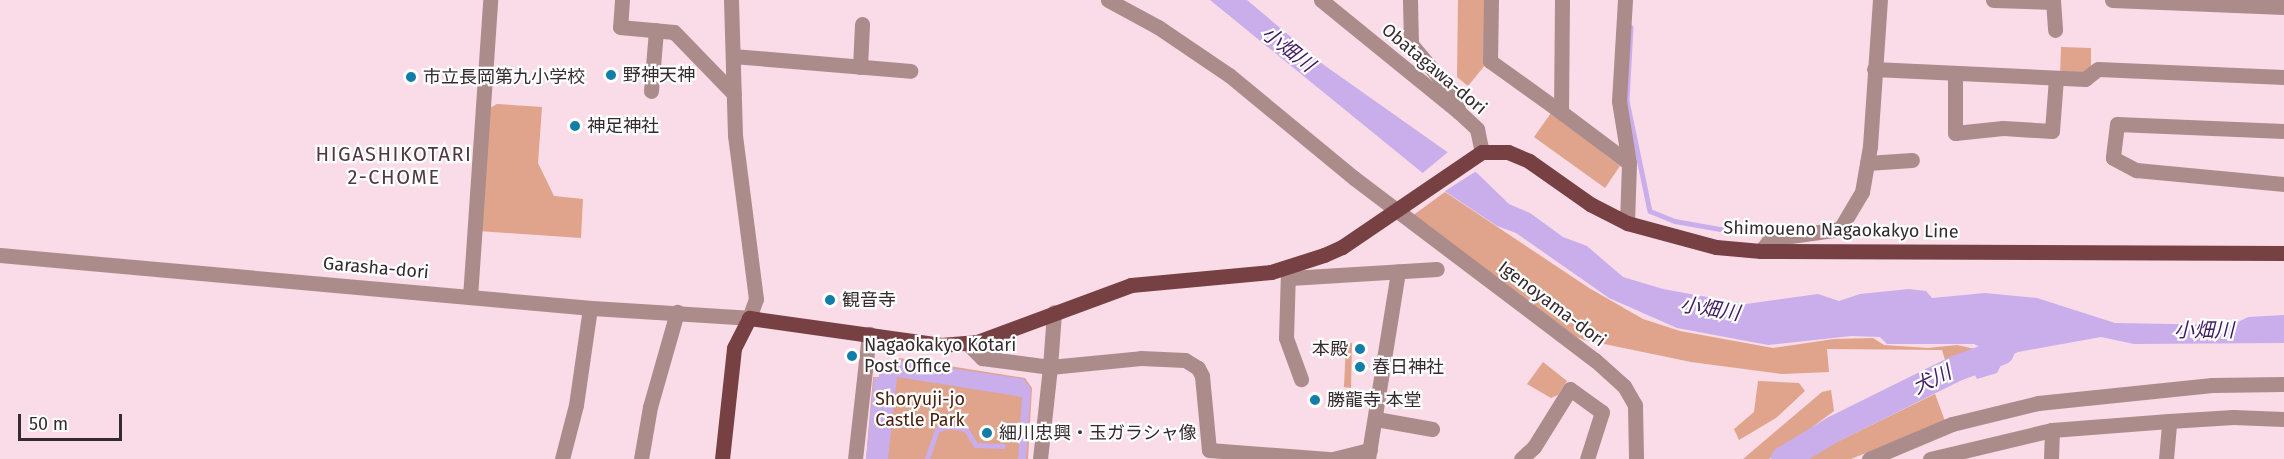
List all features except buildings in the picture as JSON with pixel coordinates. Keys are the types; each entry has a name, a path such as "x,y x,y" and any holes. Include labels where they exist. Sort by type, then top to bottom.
{"main road":[{"path":"722,459 734,348 749,318 941,345 968,344 1141,282 1288,273 1342,247 1399,206 1482,152"},
{"name":"Shimoueno Nagaokakyo Line","path":"1482,152 1509,152 1529,161 1590,204 1627,223 1716,247 1761,251 2284,253"}],"street":[{"path":"470,297 490,0"},
{"path":"622,0 620,27 674,32 734,94"},
{"path":"731,0 735,135 756,298 749,318"},
{"name":"Igenoyama-dori","path":"1108,0 1158,27 1229,75 1399,206 1623,386 1635,405 1635,459"},
{"name":"Obatagawa-dori","path":"1321,0 1459,112 1477,129 1482,152"},
{"path":"1410,0 1411,44 1453,94 1459,112"},
{"path":"1491,0 1490,61 1629,163"},
{"path":"1561,112 1562,0"},
{"path":"1624,0 1619,101 1629,163 1627,223"},
{"path":"1761,251 1770,239 1840,229 1862,192 1867,163 1880,0"},
{"path":"1993,0 2053,1 2055,30"},
{"path":"2112,0 2284,7"},
{"path":"860,67 862,24"},
{"path":"651,91 656,30"},
{"path":"733,56 910,71"},
{"path":"1874,69 2085,79 2098,69 2284,77"},
{"path":"1955,73 1955,133 2003,128 2052,131 2056,78"},
{"path":"2284,131 2117,124 2113,158 2136,170 2284,184"},
{"path":"1867,163 1912,159"},
{"name":"Garasha-dori","path":"0,255 590,308 749,318"},
{"path":"1301,379 1286,338 1288,273 1437,269"},
{"path":"968,344 982,358 1050,367 1141,358 1191,362 1202,376 1208,454 1331,459 1369,454 1398,271"},
{"path":"562,459 576,405 590,308"},
{"path":"641,459 650,407 677,312"},
{"path":"1040,459 1054,312"},
{"path":"855,459 869,334"},
{"path":"1869,459 1953,424 2038,403 2212,385 2284,384"},
{"path":"1521,459 1534,447 1570,389 1602,412 1587,459"},
{"path":"1930,459 2052,430 2233,417 2284,419"},
{"path":"1376,419 1432,429"},
{"path":"2166,459 2169,421"},
{"path":"2051,459 2052,430"}],"green space":[{"path":"1458,0 1487,0 1486,64 1468,86 1457,77"},
{"path":"2061,47 2091,48 2091,69 2082,77 2060,76"},
{"path":"497,104 542,107 538,163 554,196 583,199 581,238 479,231 486,110"},
{"path":"1551,113 1620,166 1605,188 1534,137"},
{"path":"1445,192 1589,288 1643,319 1680,331 1773,348 1834,339 1873,338 1884,345 1928,348 1957,345 1984,351 1946,363 1942,350 1827,349 1829,372 1782,374 1691,362 1585,340 1576,337 1412,216"},
{"path":"1346,343 1352,343 1351,388 1344,387"},
{"name":"Shoryuji-jo Castle Park","path":"899,358 1025,378 1032,388 1028,459 866,459 873,377 879,377 879,370"},
{"path":"1543,362 1567,381 1558,395 1551,398 1527,384"},
{"path":"1758,381 1799,383 1805,391 1776,418 1739,440 1734,429 1754,412"},
{"path":"1831,390 1834,411 1769,459 1743,459 1822,392"},
{"path":"1935,394 1945,421 1851,459 1802,459"}],"water":[{"name":"小畑川","path":"1210,0 1247,0 1324,65 1477,173 1509,204 1530,213 1563,237 1587,246 1623,277 1663,289 1746,304 1818,294 1839,301 1860,294 1909,289 1926,291 1932,298 1985,293 2037,298 2115,323 2232,325 2248,317 2284,315 2284,343 2134,344 2101,337 2018,352 2004,359 1997,373 1977,379 1966,358 1986,350 1974,344 1887,344 1880,337 1851,336 1768,345 1677,328 1609,298 1516,233 1497,226 1446,192"},
{"path":"901,361 1024,379 1031,389 1026,459 1018,459 1022,397 897,377 888,459 866,459 874,377 879,378 880,370 890,362"}],"pier":[{"path":"1448,152 1478,170 1442,193 1419,176"}],"waterway":[{"path":"1631,27 1627,101 1650,211 1675,221 1737,232"},
{"name":"犬川","path":"1784,459 1834,429 1957,368 2001,352"},
{"path":"927,459 937,430 949,426 966,429 976,445 1003,446"}],"place":[{"name":"野神天神","path":"611,75"},
{"name":"市立長岡第九小学校","path":"411,77"},
{"name":"神足神社","path":"575,126"},
{"name":"観音寺","path":"830,300"},
{"name":"本殿","path":"1360,349"},
{"name":"Nagaokakyo Kotari Post Office","path":"852,356"},
{"name":"春日神社","path":"1360,367"},
{"name":"勝龍寺 本堂","path":"1315,400"},
{"name":"細川忠興・玉ガラシャ像","path":"987,433"}],"district":[{"name":"HIGASHIKOTARI 2-CHOME","path":"394,166"}]}
